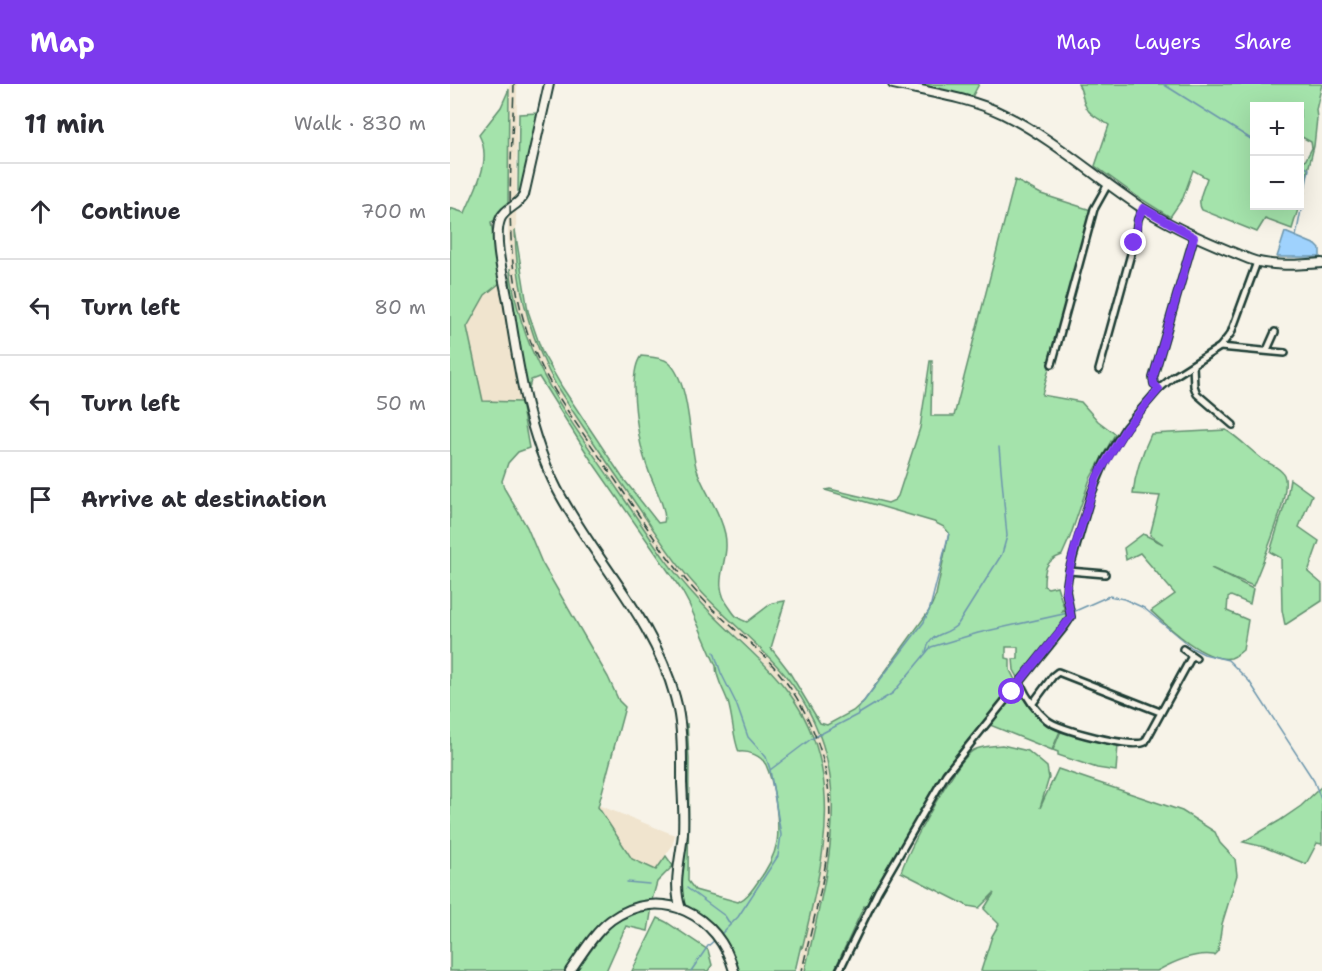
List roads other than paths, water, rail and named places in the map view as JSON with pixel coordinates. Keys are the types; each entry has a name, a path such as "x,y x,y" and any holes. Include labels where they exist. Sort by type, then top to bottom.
{"street":[{"path":"549,84 523,199 501,216 498,231 525,402 536,440 557,489 653,640 676,698 681,734 683,832 676,890 681,909"},
{"path":"893,84 959,99 1000,112 1049,139 1143,208 1194,237 1257,262 1322,263"},
{"path":"1052,364 1094,209 1108,184"},
{"path":"1100,370 1134,243 1138,219 1143,208"},
{"path":"1159,389 1154,384 1153,378 1194,237"},
{"path":"839,971 878,891 946,774 1071,617 1066,591 1069,571 1090,495 1101,468 1126,428 1159,389 1173,377 1220,347 1231,333 1257,262"},
{"path":"1267,350 1275,332"},
{"path":"1220,347 1285,353"},
{"path":"1193,365 1194,386 1197,394 1233,425"},
{"path":"1069,571 1104,574"},
{"path":"1020,682 1033,703 1052,724 1135,745 1145,742 1160,712 1194,657 1183,649"},
{"path":"1033,703 1058,672 1160,712"},
{"path":"663,905 676,890"},
{"path":"570,971 604,926 612,919 631,909 663,905 681,909 700,919 719,937 734,971"}],"water":[{"path":"1285,232 1316,245 1320,249 1320,257 1277,257"}],"waterway":[{"path":"1163,84 1250,138"},
{"path":"1304,167 1309,169 1304,195"},
{"path":"1296,236 1301,210"},
{"path":"926,652 928,645 935,637 958,624 1002,554 1007,536 999,447"},
{"path":"858,713 858,709 924,622 930,608 949,533"},
{"path":"1073,612 1109,596 1124,599 1144,608 1192,648 1204,654 1228,660 1249,681 1314,781 1322,802"},
{"path":"719,936 738,917 778,856 781,835 770,770 811,739 893,693 931,647 978,633 1068,613"},
{"path":"714,652 748,737 766,757 770,769"},
{"path":"627,882 649,884"},
{"path":"687,888 725,916 730,924"},
{"path":"691,971 708,946 716,939"}],"railway":[{"path":"514,84 510,183 512,249 515,282 522,314 539,362 567,410 658,544 707,604 776,669 799,701 816,737 829,795 829,839 822,884 802,971"}]}
